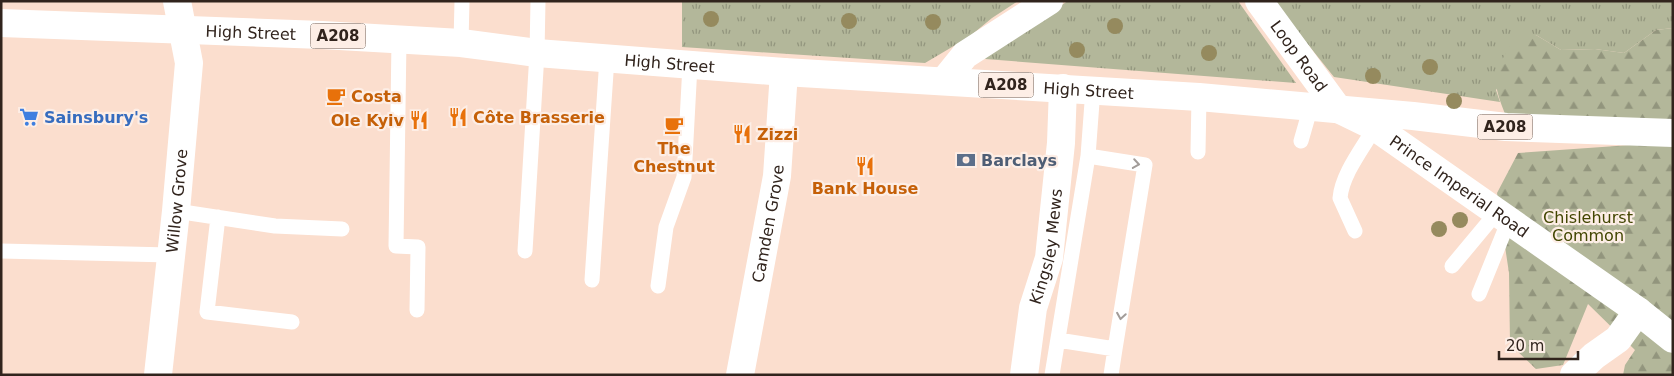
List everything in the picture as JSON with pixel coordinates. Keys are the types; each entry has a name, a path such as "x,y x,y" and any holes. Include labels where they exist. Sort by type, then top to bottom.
{"main road":[{"name":"Willow Grove","path":"158,375 176,211 189,63 177,1"},
{"path":"944,81 965,55 1049,1"},
{"name":"Loop Road","path":"1259,1 1338,109"},
{"name":"High Street","path":"1,23 182,29 461,43 537,53 690,65 1093,89 1338,109"},
{"name":"Camden Grove","path":"740,375 777,176 784,72"},
{"name":"Kingsley Mews","path":"1024,375 1033,308 1049,258 1061,144 1062,88"},
{"name":"Prince Imperial Road","path":"1338,109 1375,127 1638,310 1673,339"},
{"name":"A208","path":"1338,109 1506,127 1673,133"},
{"path":"1574,375 1594,356 1618,339 1638,310"}],"lane":[{"path":"461,43 462,1"},
{"path":"525,251 537,53 538,1"},
{"path":"399,40 396,246 418,246 417,310"},
{"path":"592,280 607,58"},
{"path":"658,286 666,226 684,177 690,65"},
{"path":"1052,375 1088,156 1093,89"},
{"path":"1198,152 1199,97"},
{"path":"1300,141 1312,106"},
{"path":"1355,231 1340,198 1340,192 1345,179 1375,127"},
{"path":"1088,156 1145,165 1111,375"},
{"path":"176,211 275,226 342,229"},
{"path":"1452,266 1503,216"},
{"path":"1479,294 1503,216"},
{"path":"218,218 206,312 292,322"},
{"path":"1,251 170,255"},
{"path":"1058,340 1116,349"}],"green space":[{"path":"682,1 1018,1 992,18 969,37 925,63 682,47"},
{"path":"1068,1 1238,1 1296,83 985,59 988,51"},
{"path":"1273,1 1673,1 1673,28 1656,30 1624,53 1595,49 1561,50 1536,35 1496,90 1500,102 1334,77"},
{"path":"1673,28 1673,126 1509,124 1496,81 1500,63 1514,40 1536,35 1561,50 1595,49 1624,53 1656,30"},
{"name":"Chislehurst Common","path":"1673,142 1673,375 1623,375 1625,365 1635,350 1588,304 1563,365 1536,369 1510,344 1509,273 1497,193 1518,153"}],"place":[{"name":"Costa","path":"336,96"},
{"name":"Sainsbury's","path":"29,117"},
{"name":"Côte Brasserie","path":"458,117"},
{"name":"Ole Kyiv","path":"419,120"},
{"name":"The Chestnut","path":"674,125"},
{"name":"Zizzi","path":"742,134"},
{"name":"Barclays","path":"966,160"},
{"name":"Bank House","path":"865,166"}]}
